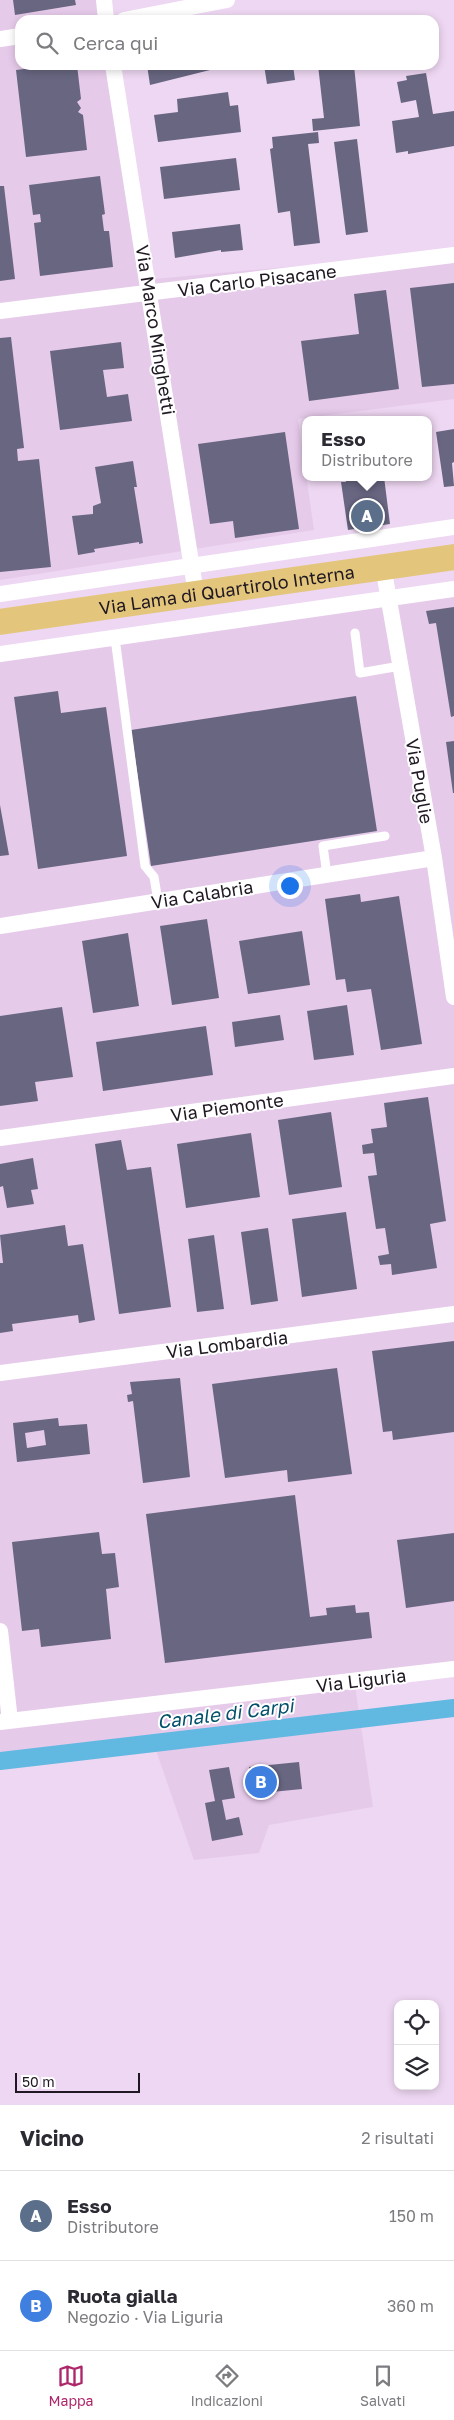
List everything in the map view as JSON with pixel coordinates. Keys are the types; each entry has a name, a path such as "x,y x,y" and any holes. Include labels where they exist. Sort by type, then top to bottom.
{"main road":[{"name":"Via Lama di Quartirolo Interna","path":"0,622 454,556"}],"street":[{"path":"104,0 106,15"},
{"path":"150,15 227,0"},
{"path":"0,39 15,37"},
{"name":"Via Marco Minghetti","path":"115,70 196,594"},
{"name":"Via Carlo Pisacane","path":"0,311 454,255"},
{"path":"0,594 192,564 454,527"},
{"name":"Via Puglie","path":"383,566 434,858 454,997"},
{"path":"0,654 454,588"},
{"name":"Via Calabria","path":"0,926 434,858"},
{"name":"Via Piemonte","path":"0,1138 454,1076"},
{"name":"Via Lombardia","path":"0,1373 454,1314"},
{"path":"0,1631 5,1722"},
{"name":"Via Liguria","path":"5,1722 454,1669"}],"lane":[{"path":"355,633 360,672 400,666"},
{"path":"115,638 146,866 154,878 158,901"},
{"path":"327,875 323,846 385,836"}],"shaded area":[{"path":"0,0 98,0 100,15 15,15 15,70 111,70 154,279 454,252 454,399 321,416 302,416 302,418 298,419 302,447 302,481 307,481 314,530 0,580"},
{"path":"454,591 454,1675 355,1686 373,1807 269,1825 259,1853 194,1860 152,1739 0,1756 0,655"}],"building":[{"path":"13,0 75,0 76,5 15,15"},
{"path":"16,70 78,70 81,99 77,102 81,108 78,112 83,115 87,150 26,157"},
{"path":"148,70 210,70 150,85"},
{"path":"265,70 294,70 295,80 267,84"},
{"path":"319,70 354,70 360,126 313,131 312,119 324,118"},
{"path":"426,73 433,114 454,111 454,146 408,154 408,151 396,153 392,121 419,117 416,100 401,103 397,82 407,80 406,76"},
{"path":"228,92 230,106 238,105 241,132 158,142 154,115 178,112 177,99"},
{"path":"318,132 319,143 308,144 320,243 294,246 290,211 278,213 270,149 273,148 272,137"},
{"path":"357,139 368,232 346,235 334,142"},
{"path":"236,158 240,190 164,199 160,167"},
{"path":"100,176 105,214 102,215 104,231 109,231 113,267 40,276 34,223 41,222 40,214 33,215 29,185"},
{"path":"0,186 4,186 15,279 0,281"},
{"path":"240,224 243,250 221,252 221,250 175,258 172,232"},
{"path":"454,283 454,384 422,387 410,288"},
{"path":"386,290 399,389 309,401 301,341 359,334 354,294"},
{"path":"11,337 24,448 17,449 18,461 39,459 51,567 0,572 0,338"},
{"path":"121,342 124,368 103,370 107,397 128,394 132,421 60,430 50,351"},
{"path":"454,429 454,462 452,463 454,486 444,487 436,432"},
{"path":"285,432 299,529 235,538 233,521 210,524 198,444"},
{"path":"133,461 137,487 134,487 143,543 94,549 95,552 78,555 72,516 93,514 93,506 101,503 95,467"},
{"path":"385,481 390,524 348,530 341,482"},
{"path":"454,607 454,716 451,717 436,623 429,624 426,611"},
{"path":"58,691 61,713 106,707 127,856 38,869 14,697"},
{"path":"356,696 377,831 151,866 131,730"},
{"path":"454,741 454,793 453,793 446,742"},
{"path":"0,805 9,855 0,856"},
{"path":"360,894 361,902 399,896 422,1044 381,1050 371,989 347,992 345,979 336,980 325,899"},
{"path":"207,919 219,998 172,1005 160,926"},
{"path":"302,931 310,985 248,994 239,941"},
{"path":"128,933 139,1006 93,1013 82,941"},
{"path":"347,1005 354,1055 314,1060 307,1011"},
{"path":"62,1007 73,1077 35,1082 38,1101 0,1106 0,1016"},
{"path":"280,1015 284,1040 235,1047 232,1022"},
{"path":"206,1026 213,1075 103,1091 96,1042"},
{"path":"428,1097 446,1221 430,1224 437,1268 392,1275 391,1264 380,1265 378,1256 389,1254 385,1228 376,1229 368,1176 377,1175 374,1153 363,1154 362,1145 373,1143 371,1129 387,1127 384,1103"},
{"path":"331,1112 342,1187 289,1195 278,1120"},
{"path":"251,1133 260,1197 186,1208 177,1144"},
{"path":"121,1140 127,1170 151,1167 171,1307 119,1314 95,1144"},
{"path":"33,1158 38,1189 31,1190 34,1204 7,1208 3,1186 0,1187 0,1164"},
{"path":"346,1212 357,1289 302,1297 292,1219"},
{"path":"65,1225 68,1246 83,1244 95,1320 79,1323 78,1315 12,1324 13,1331 0,1333 0,1263 3,1263 0,1235"},
{"path":"268,1228 278,1301 251,1305 241,1232"},
{"path":"214,1235 224,1309 197,1312 188,1239"},
{"path":"454,1341 454,1432 393,1440 392,1431 383,1432 372,1351"},
{"path":"337,1368 352,1474 288,1482 287,1470 225,1478 212,1384"},
{"path":"180,1378 190,1477 143,1483 133,1401 128,1402 127,1395 132,1394 130,1382"},
{"path":"58,1418 59,1426 87,1424 90,1454 17,1462 13,1423","holes":["44,1430 46,1445 27,1448 25,1433"]},
{"path":"295,1495 310,1617 327,1615 326,1608 355,1605 356,1613 369,1612 372,1638 165,1663 146,1514"},
{"path":"99,1532 102,1554 115,1553 119,1587 106,1589 111,1639 41,1647 39,1629 22,1631 12,1542"},
{"path":"454,1533 454,1601 406,1608 397,1540"},
{"path":"299,1762 302,1789 252,1794 249,1767"},
{"path":"229,1767 235,1798 222,1800 226,1820 239,1817 243,1835 212,1841 205,1803 215,1801 209,1770"}],"waterway":[{"name":"Canale di Carpi","path":"0,1761 454,1708"}],"place":[{"name":"Esso","path":"367,516"},
{"name":"Ruota gialla","path":"261,1782"}]}
